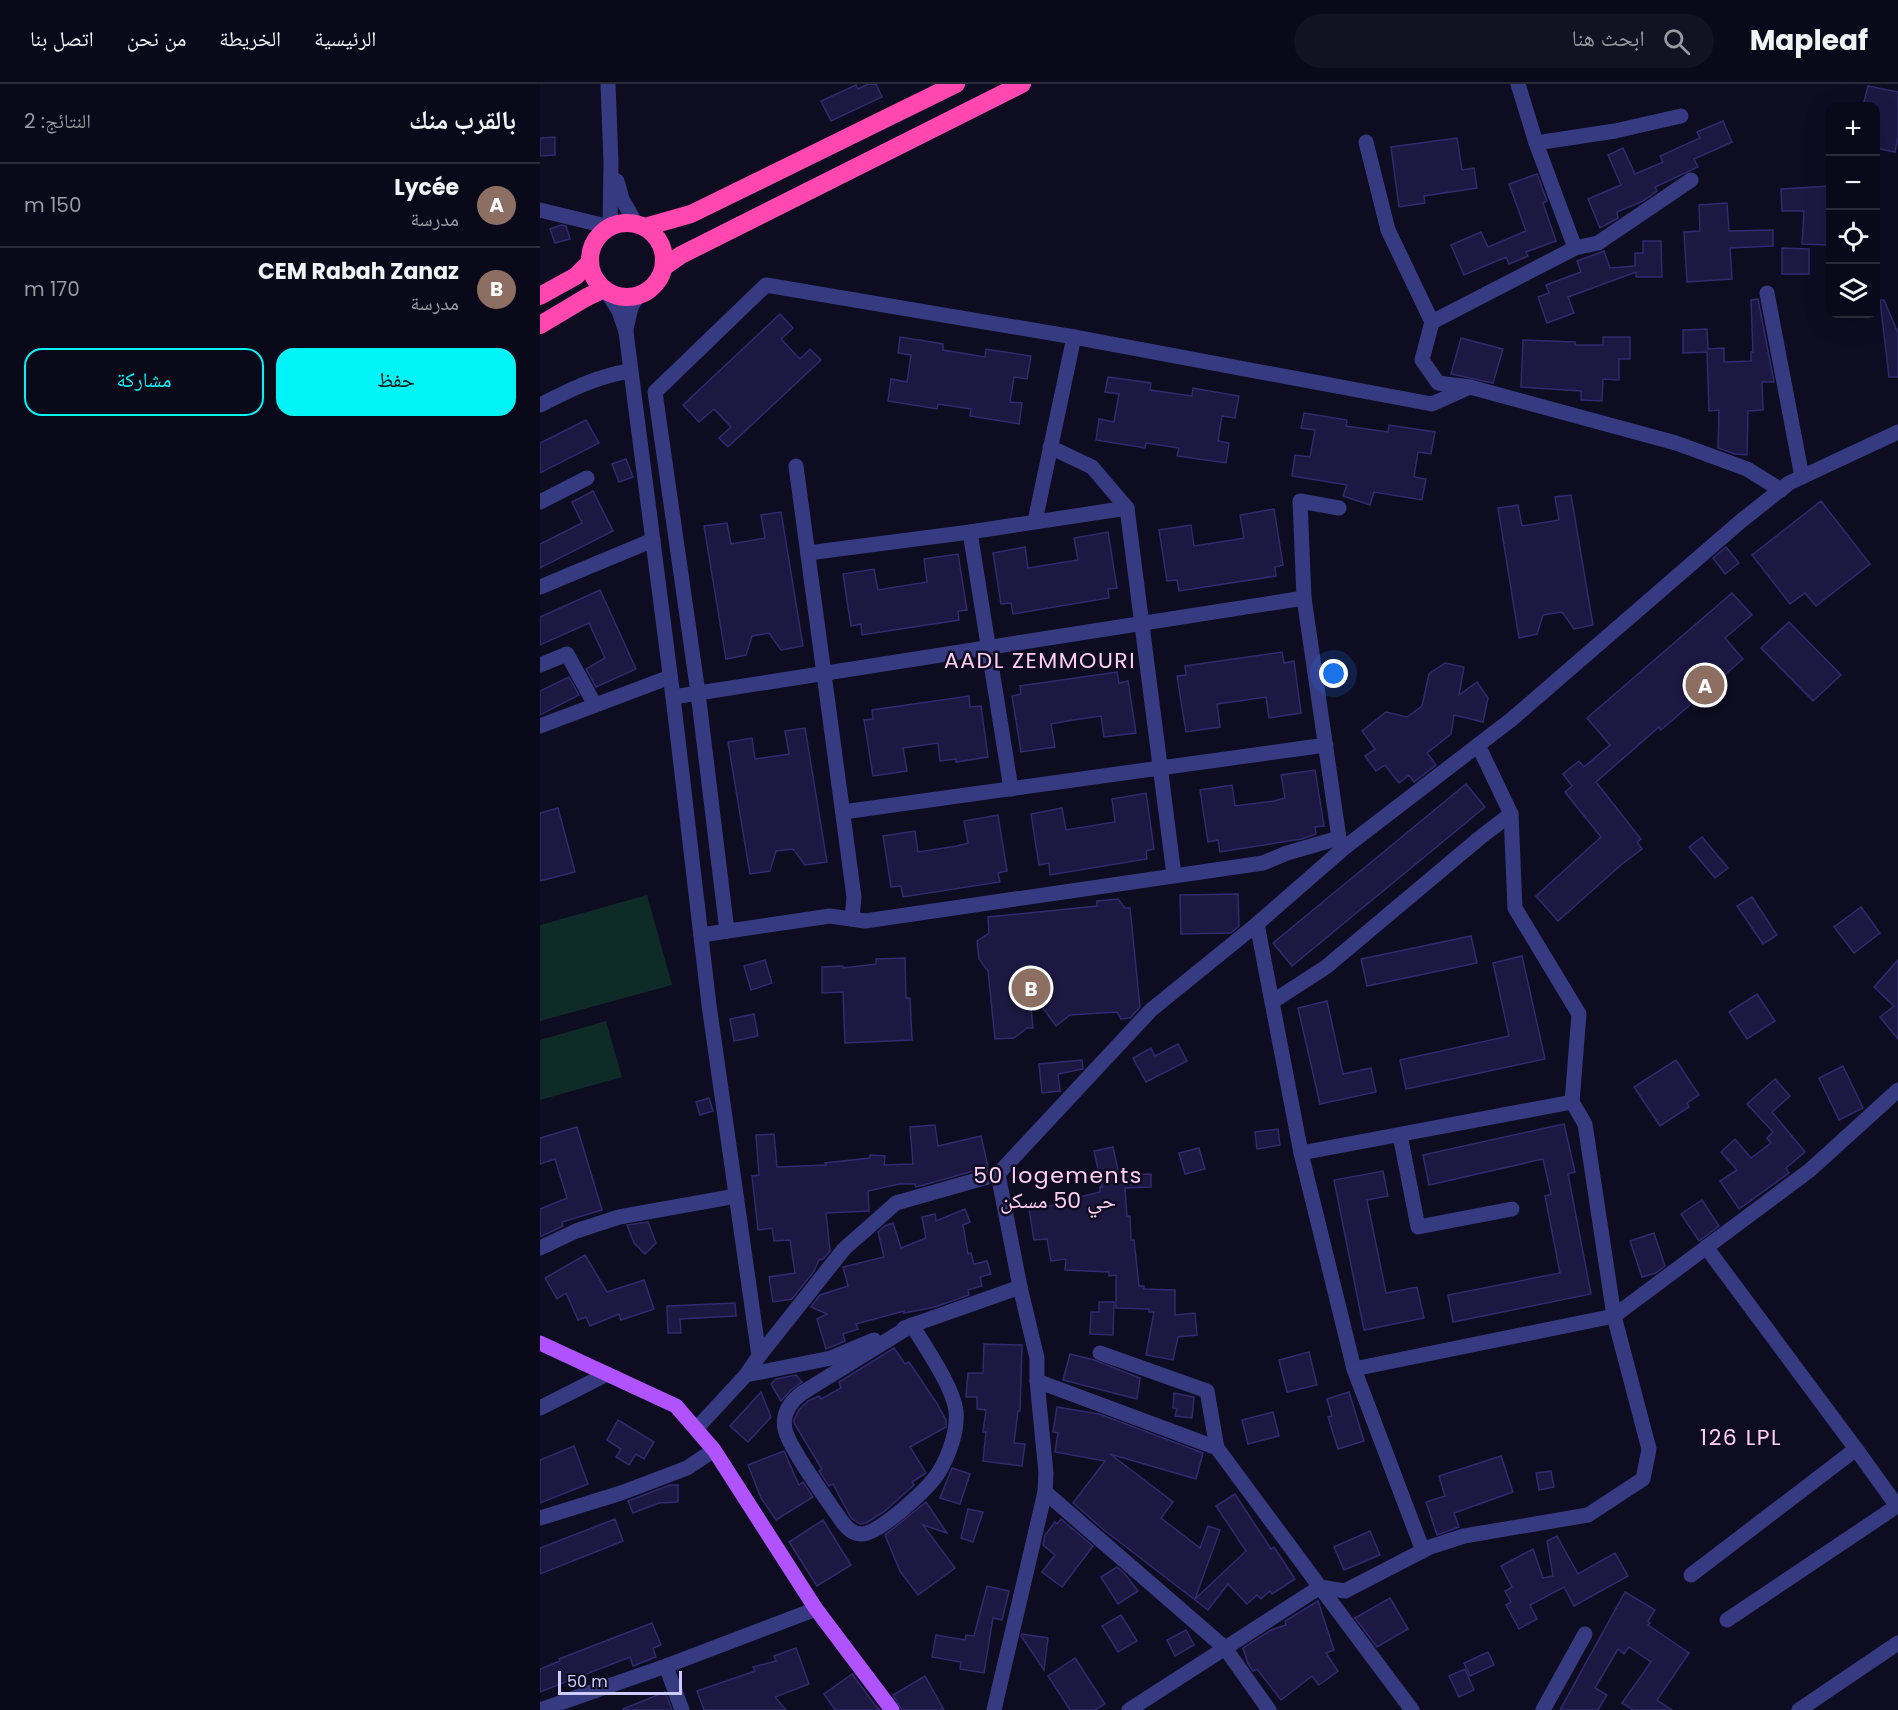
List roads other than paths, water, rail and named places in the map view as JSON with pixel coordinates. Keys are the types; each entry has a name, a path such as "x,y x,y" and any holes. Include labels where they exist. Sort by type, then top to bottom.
{"highway":[{"path":"641,226 657,237 661,244 665,259 664,267 655,285 638,296 622,297 605,290 596,282 590,262 594,241 610,227 618,224 641,226 691,214 956,84"},
{"path":"664,267 681,255 1022,84"},
{"path":"540,296 576,276 590,262"},
{"path":"540,325 587,297 605,290"}],"main road":[{"path":"540,1343 676,1406 714,1450 816,1609 892,1710"}],"street":[{"path":"540,210 610,227 611,163 608,84"},
{"path":"1518,84 1536,143 1575,248"},
{"path":"1536,143 1615,131 1681,116"},
{"path":"1366,142 1388,230 1432,322 1422,360 1438,383 1470,387 1676,443 1747,469 1781,490"},
{"path":"611,163 622,199 641,226"},
{"path":"1432,322 1575,248 1598,243 1690,180"},
{"path":"727,931 698,693 655,392 766,285 1074,337 1432,404 1470,387"},
{"path":"605,290 619,311 626,332"},
{"path":"1767,293 1802,477"},
{"path":"638,296 627,320 630,371 673,697 709,1005 759,1356"},
{"path":"1035,521 1074,337"},
{"path":"540,405 584,383 610,374 630,371"},
{"path":"1432,404 1438,383"},
{"path":"696,1429 746,1375 844,1249 896,1203 998,1174 1151,1010 1257,924 1342,843 1512,719 1733,528 1781,490 1802,477 1898,432"},
{"path":"1050,447 1092,467 1127,508 1174,875"},
{"path":"796,466 854,897 852,919"},
{"path":"540,502 587,478"},
{"path":"1339,508 1300,501 1304,598 1342,843"},
{"path":"808,553 970,532 1127,508"},
{"path":"970,532 1011,789"},
{"path":"540,587 652,540"},
{"path":"673,697 1304,598"},
{"path":"540,665 567,654 595,705"},
{"path":"540,726 670,677"},
{"path":"1129,1710 1320,1587 1345,1591 1423,1551 1464,1536 1588,1515 1643,1479 1650,1449 1614,1316 1585,1124 1572,1102 1579,1014 1515,908 1512,814 1478,745"},
{"path":"843,812 1326,746"},
{"path":"1272,1002 1326,967 1482,836 1512,814"},
{"path":"701,934 830,916 865,921 1263,863 1287,853 1342,843"},
{"path":"1257,924 1301,1153 1354,1369 1423,1551"},
{"path":"1354,1369 1614,1316 1810,1170 1898,1090"},
{"path":"1301,1153 1572,1102"},
{"path":"1400,1135 1418,1227 1512,1209"},
{"path":"994,1710 1045,1492 1046,1473 1037,1358 1020,1287 998,1174"},
{"path":"540,1248 576,1231 619,1217 736,1196"},
{"path":"1706,1247 1897,1507 1727,1620"},
{"path":"746,1375 831,1358 912,1325 1020,1287"},
{"path":"912,1325 953,1400 956,1420 949,1450 933,1481 917,1498 869,1533 854,1533 843,1523 790,1443 784,1428 786,1412 790,1404 802,1393 912,1325"},
{"path":"1100,1353 1207,1391 1217,1448 1412,1710"},
{"path":"540,1408 607,1374"},
{"path":"1037,1381 1217,1448"},
{"path":"1690,1575 1856,1449"},
{"path":"540,1518 621,1493 687,1468 714,1450"},
{"path":"1045,1492 1225,1648 1269,1710"},
{"path":"540,1710 666,1666 816,1609"},
{"path":"1543,1710 1585,1634"},
{"path":"1799,1710 1898,1643"},
{"path":"666,1666 682,1710"}],"place":[{"name":"Lycée","path":"1705,685"},
{"name":"CEM Rabah Zanaz","path":"1031,988"}],"district":[{"name":"AADL ZEMMOURI","path":"1040,660"},
{"name":"50 logements حي 50 مسكن","path":"1058,1188"},
{"name":"126 LPL","path":"1741,1437"}]}
